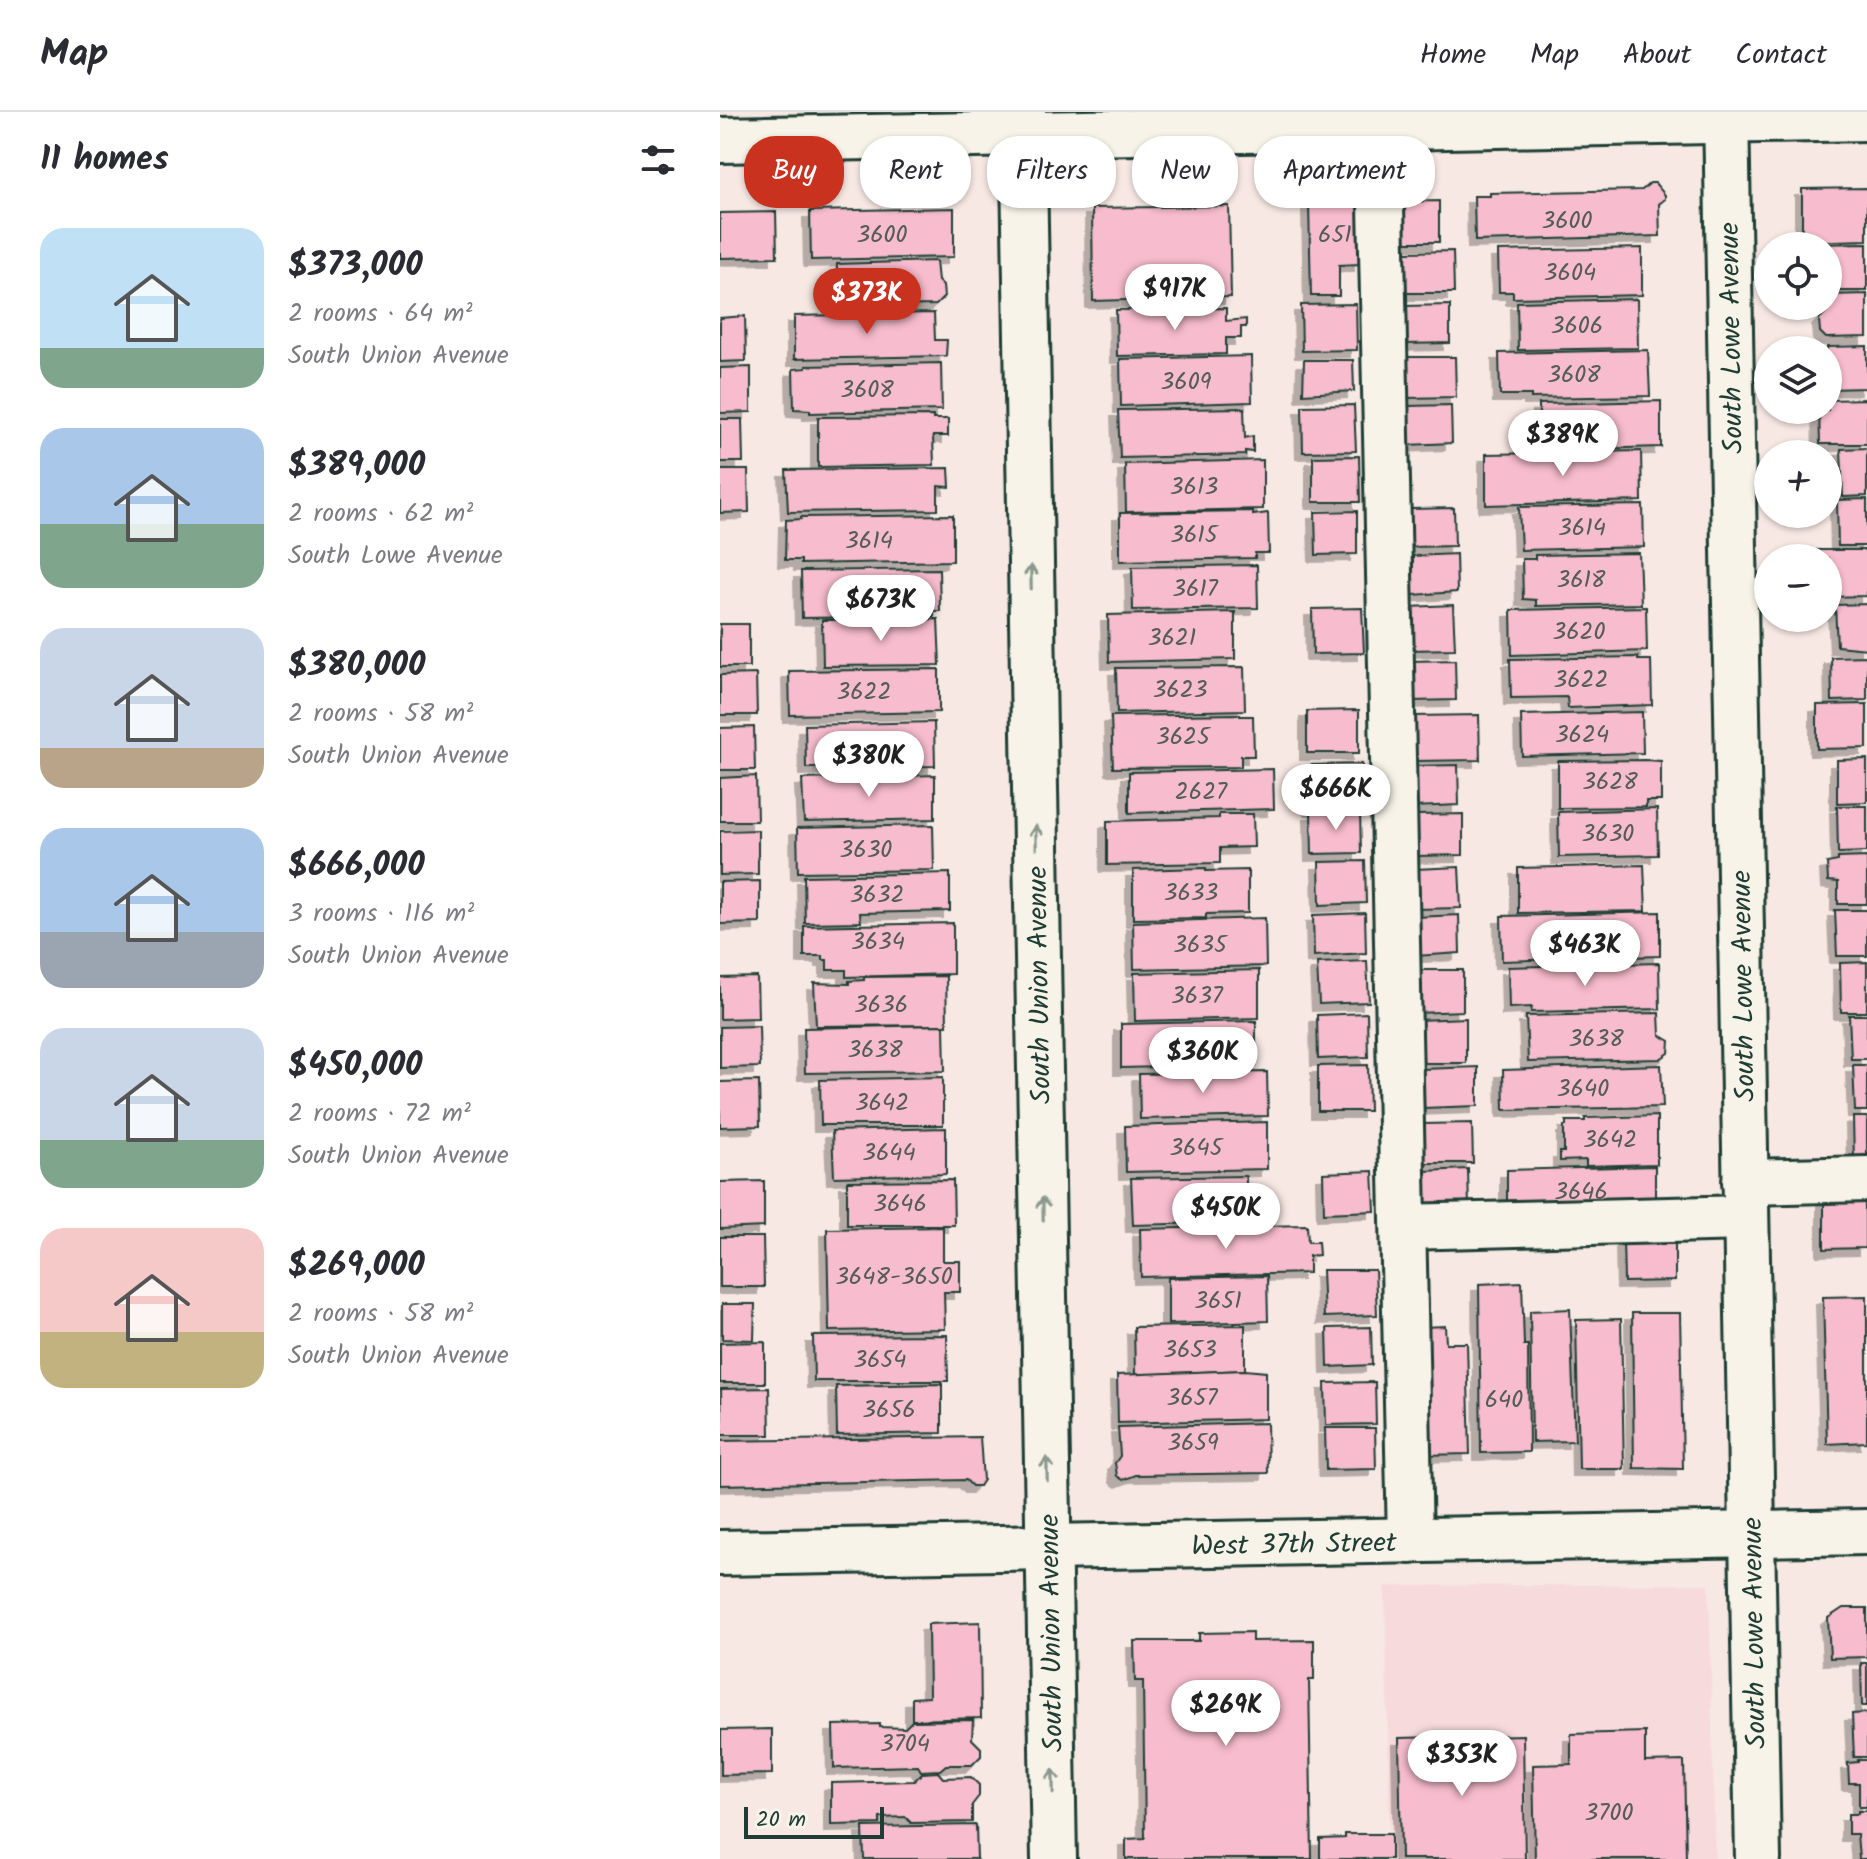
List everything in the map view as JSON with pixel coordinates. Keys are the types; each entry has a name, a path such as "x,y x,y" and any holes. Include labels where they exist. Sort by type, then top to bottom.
{"street":[{"path":"720,140 1023,123 1726,116 1867,118"},
{"name":"South Lowe Avenue","path":"1726,116 1758,1859"},
{"path":"1380,120 1410,1541"},
{"name":"South Union Avenue","path":"1023,123 1054,1859"},
{"path":"1404,1227 1745,1200 1867,1179"},
{"name":"West 37th Street","path":"720,1553 1867,1532"}],"shaded area":[{"path":"1709,1584 1715,1859 1390,1859 1385,1586"}],"building":[{"path":"1655,183 1665,195 1659,204 1660,236 1475,241 1474,196 1490,196 1490,193 1642,190"},
{"path":"1867,188 1867,240 1842,241 1842,232 1802,232 1802,189"},
{"path":"1435,201 1439,201 1439,242 1399,242 1398,208 1435,208"},
{"path":"954,208 954,257 811,260 810,211"},
{"path":"1092,208 1229,208 1231,297 1093,301"},
{"path":"1309,208 1359,208 1361,264 1339,265 1339,296 1311,296"},
{"path":"776,212 777,257 720,258 720,213"},
{"path":"1842,243 1867,243 1867,291 1842,291"},
{"path":"1642,248 1642,295 1513,298 1513,292 1499,292 1498,251"},
{"path":"1453,251 1454,293 1406,293 1406,252"},
{"path":"936,261 944,297 936,305 836,307 837,264"},
{"path":"1867,294 1867,337 1824,336 1820,332 1819,320 1842,320 1842,295"},
{"path":"1637,299 1638,348 1518,350 1517,302"},
{"path":"1356,304 1357,350 1302,351 1301,305"},
{"path":"1450,305 1450,343 1406,344 1404,306"},
{"path":"1226,308 1226,321 1246,319 1246,327 1241,327 1241,338 1226,338 1226,354 1117,356 1116,310"},
{"path":"934,313 935,340 947,340 946,356 794,359 794,316"},
{"path":"745,316 746,361 720,362 720,318"},
{"path":"1867,346 1867,388 1842,389 1842,347"},
{"path":"1648,350 1650,396 1531,398 1531,395 1500,395 1499,353"},
{"path":"1251,356 1252,402 1121,406 1120,359"},
{"path":"1406,357 1455,357 1456,397 1406,398"},
{"path":"1304,360 1353,360 1354,391 1303,394"},
{"path":"941,363 942,410 810,413 810,410 794,409 793,369 806,366"},
{"path":"751,367 751,412 720,413 720,368"},
{"path":"1867,399 1867,444 1820,440 1819,424 1842,424 1842,400"},
{"path":"1661,401 1661,447 1555,450 1555,446 1539,447 1539,404"},
{"path":"1354,405 1356,451 1303,452 1302,406"},
{"path":"1451,405 1452,443 1408,445 1408,406"},
{"path":"1244,408 1245,438 1253,436 1253,452 1245,451 1245,455 1120,458 1118,410"},
{"path":"933,416 933,419 948,419 948,436 933,436 934,465 818,467 818,417"},
{"path":"720,419 742,419 743,462 720,462"},
{"path":"1867,448 1867,496 1843,497 1842,449"},
{"path":"1641,451 1642,501 1486,505 1486,454"},
{"path":"1359,456 1360,502 1313,502 1313,457"},
{"path":"1263,460 1263,509 1126,512 1125,464"},
{"path":"949,468 950,487 938,486 938,510 788,512 786,470"},
{"path":"720,470 748,470 749,512 720,513"},
{"path":"1867,499 1867,546 1838,544 1838,528 1842,528 1842,500"},
{"path":"1643,505 1644,547 1521,550 1519,507"},
{"path":"1454,508 1455,546 1411,547 1411,509"},
{"path":"1253,511 1253,515 1268,513 1269,553 1255,553 1255,558 1120,561 1120,513"},
{"path":"1357,511 1357,554 1316,555 1315,512"},
{"path":"953,515 953,561 801,564 801,560 785,560 786,520 801,517"},
{"path":"1842,550 1867,550 1867,596 1842,597"},
{"path":"1639,553 1641,604 1536,606 1536,600 1523,599 1522,559 1535,559 1535,555"},
{"path":"1456,554 1457,592 1413,595 1413,556"},
{"path":"1257,565 1258,608 1133,610 1132,567"},
{"path":"939,569 940,611 934,611 934,616 802,618 801,571"},
{"path":"1867,604 1867,649 1837,646 1836,632 1842,632 1842,605"},
{"path":"1453,605 1455,649 1410,650 1409,607"},
{"path":"1646,607 1647,651 1512,655 1511,610"},
{"path":"1362,608 1364,653 1313,654 1312,609"},
{"path":"1235,612 1235,659 1109,662 1108,615"},
{"path":"938,619 940,665 823,666 822,620"},
{"path":"720,624 749,624 749,667 720,667"},
{"path":"1867,656 1867,700 1832,701 1831,657"},
{"path":"1638,657 1638,660 1651,660 1652,705 1568,708 1567,697 1511,698 1510,659"},
{"path":"1455,660 1456,700 1411,701 1410,661"},
{"path":"1244,667 1245,710 1117,713 1116,668"},
{"path":"939,669 939,712 790,715 789,671"},
{"path":"756,674 757,715 720,715 720,675"},
{"path":"1867,704 1867,748 1817,749 1817,705"},
{"path":"1359,710 1359,753 1307,753 1307,711"},
{"path":"1642,712 1643,753 1522,756 1521,715"},
{"path":"1479,715 1480,760 1414,761 1413,716"},
{"path":"1111,716 1253,716 1254,756 1241,756 1241,767 1113,768"},
{"path":"934,722 935,766 806,768 805,725"},
{"path":"754,727 755,770 720,770 720,728"},
{"path":"1867,759 1867,802 1837,803 1837,760"},
{"path":"1558,761 1661,761 1661,801 1646,801 1646,807 1558,808"},
{"path":"1362,764 1363,808 1311,808 1311,765"},
{"path":"1458,765 1459,805 1414,807 1413,766"},
{"path":"1273,769 1274,809 1129,813 1129,772"},
{"path":"935,775 935,819 804,822 802,779"},
{"path":"756,776 757,821 720,821 720,778"},
{"path":"1837,806 1867,806 1867,852 1838,853"},
{"path":"1657,809 1658,855 1559,857 1558,812"},
{"path":"1360,811 1361,853 1312,854 1311,812"},
{"path":"1219,814 1253,814 1254,847 1220,848 1220,863 1107,865 1107,821 1219,818"},
{"path":"1463,814 1463,855 1417,856 1417,815"},
{"path":"933,825 934,870 798,872 797,828"},
{"path":"758,830 758,874 720,875 720,831"},
{"path":"1867,857 1867,904 1838,904 1838,882 1828,881 1827,863 1838,861 1838,858"},
{"path":"1365,861 1366,903 1320,905 1319,862"},
{"path":"1644,865 1646,911 1518,913 1518,868"},
{"path":"1459,867 1461,908 1415,909 1415,869"},
{"path":"1206,868 1206,871 1248,870 1248,913 1206,914 1206,918 1133,919 1133,870"},
{"path":"950,873 950,911 860,913 861,922 805,923 804,876"},
{"path":"760,881 760,923 720,924 720,882"},
{"path":"1835,910 1867,910 1867,956 1837,956"},
{"path":"1660,912 1660,956 1502,961 1501,916"},
{"path":"1365,913 1366,953 1314,956 1313,915"},
{"path":"1459,915 1460,953 1416,956 1415,917"},
{"path":"1265,918 1266,966 1134,969 1133,922"},
{"path":"953,923 953,974 846,977 846,970 827,970 827,960 823,960 823,956 804,956 804,926"},
{"path":"1367,961 1369,1002 1319,1004 1317,963"},
{"path":"1867,962 1867,1012 1841,1012 1840,963"},
{"path":"1659,963 1660,1009 1531,1012 1532,1007 1509,1008 1508,967"},
{"path":"1259,970 1259,1018 1135,1021 1134,973"},
{"path":"1417,970 1463,970 1463,1011 1417,1013"},
{"path":"946,976 947,1025 816,1026 814,983 849,984 849,981 864,980 864,977"},
{"path":"757,977 758,1018 720,1019 720,978"},
{"path":"1367,1013 1368,1057 1318,1059 1317,1015"},
{"path":"1659,1013 1660,1035 1670,1041 1669,1053 1660,1059 1528,1062 1526,1016"},
{"path":"1849,1015 1867,1015 1867,1059 1851,1059"},
{"path":"1466,1018 1466,1063 1419,1063 1419,1020"},
{"path":"1256,1021 1256,1065 1121,1068 1121,1024"},
{"path":"944,1025 945,1071 805,1073 804,1028"},
{"path":"759,1026 760,1067 720,1068 720,1027"},
{"path":"1368,1065 1369,1111 1318,1111 1318,1066"},
{"path":"1661,1065 1663,1107 1504,1110 1503,1070"},
{"path":"1853,1065 1867,1065 1867,1111 1855,1111"},
{"path":"1478,1067 1478,1106 1423,1108 1422,1069"},
{"path":"1267,1072 1268,1116 1140,1119 1139,1074"},
{"path":"943,1077 943,1125 821,1125 820,1080"},
{"path":"759,1081 760,1126 720,1127 720,1082"},
{"path":"1657,1116 1657,1164 1586,1166 1586,1160 1560,1161 1560,1152 1564,1152 1566,1121"},
{"path":"1853,1117 1867,1117 1867,1163 1854,1163"},
{"path":"1267,1122 1267,1169 1126,1172 1125,1126"},
{"path":"1472,1123 1473,1163 1425,1163 1423,1124"},
{"path":"946,1128 946,1174 834,1177 832,1131"},
{"path":"1655,1166 1655,1213 1507,1216 1507,1170"},
{"path":"1468,1169 1469,1208 1426,1209 1425,1171"},
{"path":"1373,1171 1375,1211 1324,1213 1323,1173"},
{"path":"1246,1176 1246,1194 1261,1193 1261,1218 1247,1219 1247,1222 1133,1225 1131,1178"},
{"path":"953,1180 954,1225 847,1225 847,1181"},
{"path":"764,1181 764,1227 720,1229 720,1182"},
{"path":"1865,1198 1865,1248 1824,1249 1824,1199"},
{"path":"1307,1225 1308,1242 1318,1242 1319,1255 1309,1256 1309,1273 1141,1277 1140,1229"},
{"path":"943,1227 943,1261 960,1261 960,1292 944,1292 945,1329 829,1331 827,1229"},
{"path":"720,1237 763,1237 764,1287 720,1287"},
{"path":"1623,1239 1675,1239 1675,1281 1624,1282"},
{"path":"1322,1270 1375,1270 1377,1315 1324,1317"},
{"path":"1267,1276 1268,1321 1168,1324 1168,1278"},
{"path":"1522,1282 1524,1345 1528,1345 1529,1452 1481,1453 1479,1284"},
{"path":"1867,1296 1867,1442 1827,1444 1823,1297"},
{"path":"722,1304 755,1304 754,1340 722,1339"},
{"path":"1570,1309 1575,1441 1532,1442 1530,1311"},
{"path":"1632,1313 1680,1313 1683,1469 1634,1468"},
{"path":"1621,1319 1624,1469 1579,1469 1576,1320"},
{"path":"1245,1325 1245,1370 1135,1375 1134,1327"},
{"path":"1445,1326 1446,1343 1467,1343 1470,1454 1423,1455 1423,1327"},
{"path":"1371,1327 1372,1365 1328,1367 1327,1328"},
{"path":"947,1335 948,1381 814,1381 813,1336"},
{"path":"765,1342 765,1383 720,1383 720,1343"},
{"path":"1245,1370 1266,1372 1266,1419 1118,1423 1117,1375"},
{"path":"1375,1382 1376,1424 1326,1425 1325,1383"},
{"path":"942,1384 942,1433 837,1435 836,1386"},
{"path":"769,1388 770,1435 722,1435 721,1389"},
{"path":"1267,1423 1268,1473 1136,1475 1123,1480 1117,1476 1115,1463 1120,1456 1118,1427"},
{"path":"1325,1428 1375,1428 1376,1469 1326,1470"},
{"path":"980,1437 983,1480 979,1486 972,1486 966,1480 720,1485 720,1441"},
{"path":"1843,1608 1867,1608 1867,1657 1830,1658 1828,1618"},
{"path":"980,1622 981,1718 912,1720 912,1698 929,1697 928,1624"},
{"path":"1252,1632 1252,1641 1314,1640 1314,1680 1309,1680 1312,1859 1126,1859 1126,1839 1145,1838 1143,1681 1135,1681 1134,1641 1199,1641 1199,1633"},
{"path":"1861,1663 1867,1663 1867,1706 1862,1706"},
{"path":"1867,1713 1867,1757 1854,1757 1852,1714"},
{"path":"973,1720 972,1739 981,1748 981,1756 972,1765 946,1765 940,1770 921,1771 918,1766 834,1768 833,1725 880,1724 880,1727 905,1728 912,1721"},
{"path":"772,1729 772,1774 721,1775 721,1730"},
{"path":"1645,1732 1645,1762 1684,1761 1686,1859 1535,1859 1533,1765 1571,1764 1571,1734"},
{"path":"1523,1735 1525,1859 1401,1859 1399,1738"},
{"path":"1867,1760 1867,1807 1859,1807 1859,1783 1849,1783 1848,1763"},
{"path":"938,1772 943,1778 971,1777 979,1785 979,1796 972,1805 972,1822 911,1823 906,1817 880,1818 880,1824 831,1825 831,1783 914,1781 922,1773"},
{"path":"1858,1811 1867,1811 1867,1859 1859,1859 1857,1834 1848,1834 1848,1814 1858,1814"},
{"path":"976,1825 977,1859 864,1859 863,1827"},
{"path":"1345,1834 1391,1834 1391,1859 1320,1859 1320,1839 1345,1838"}]}
